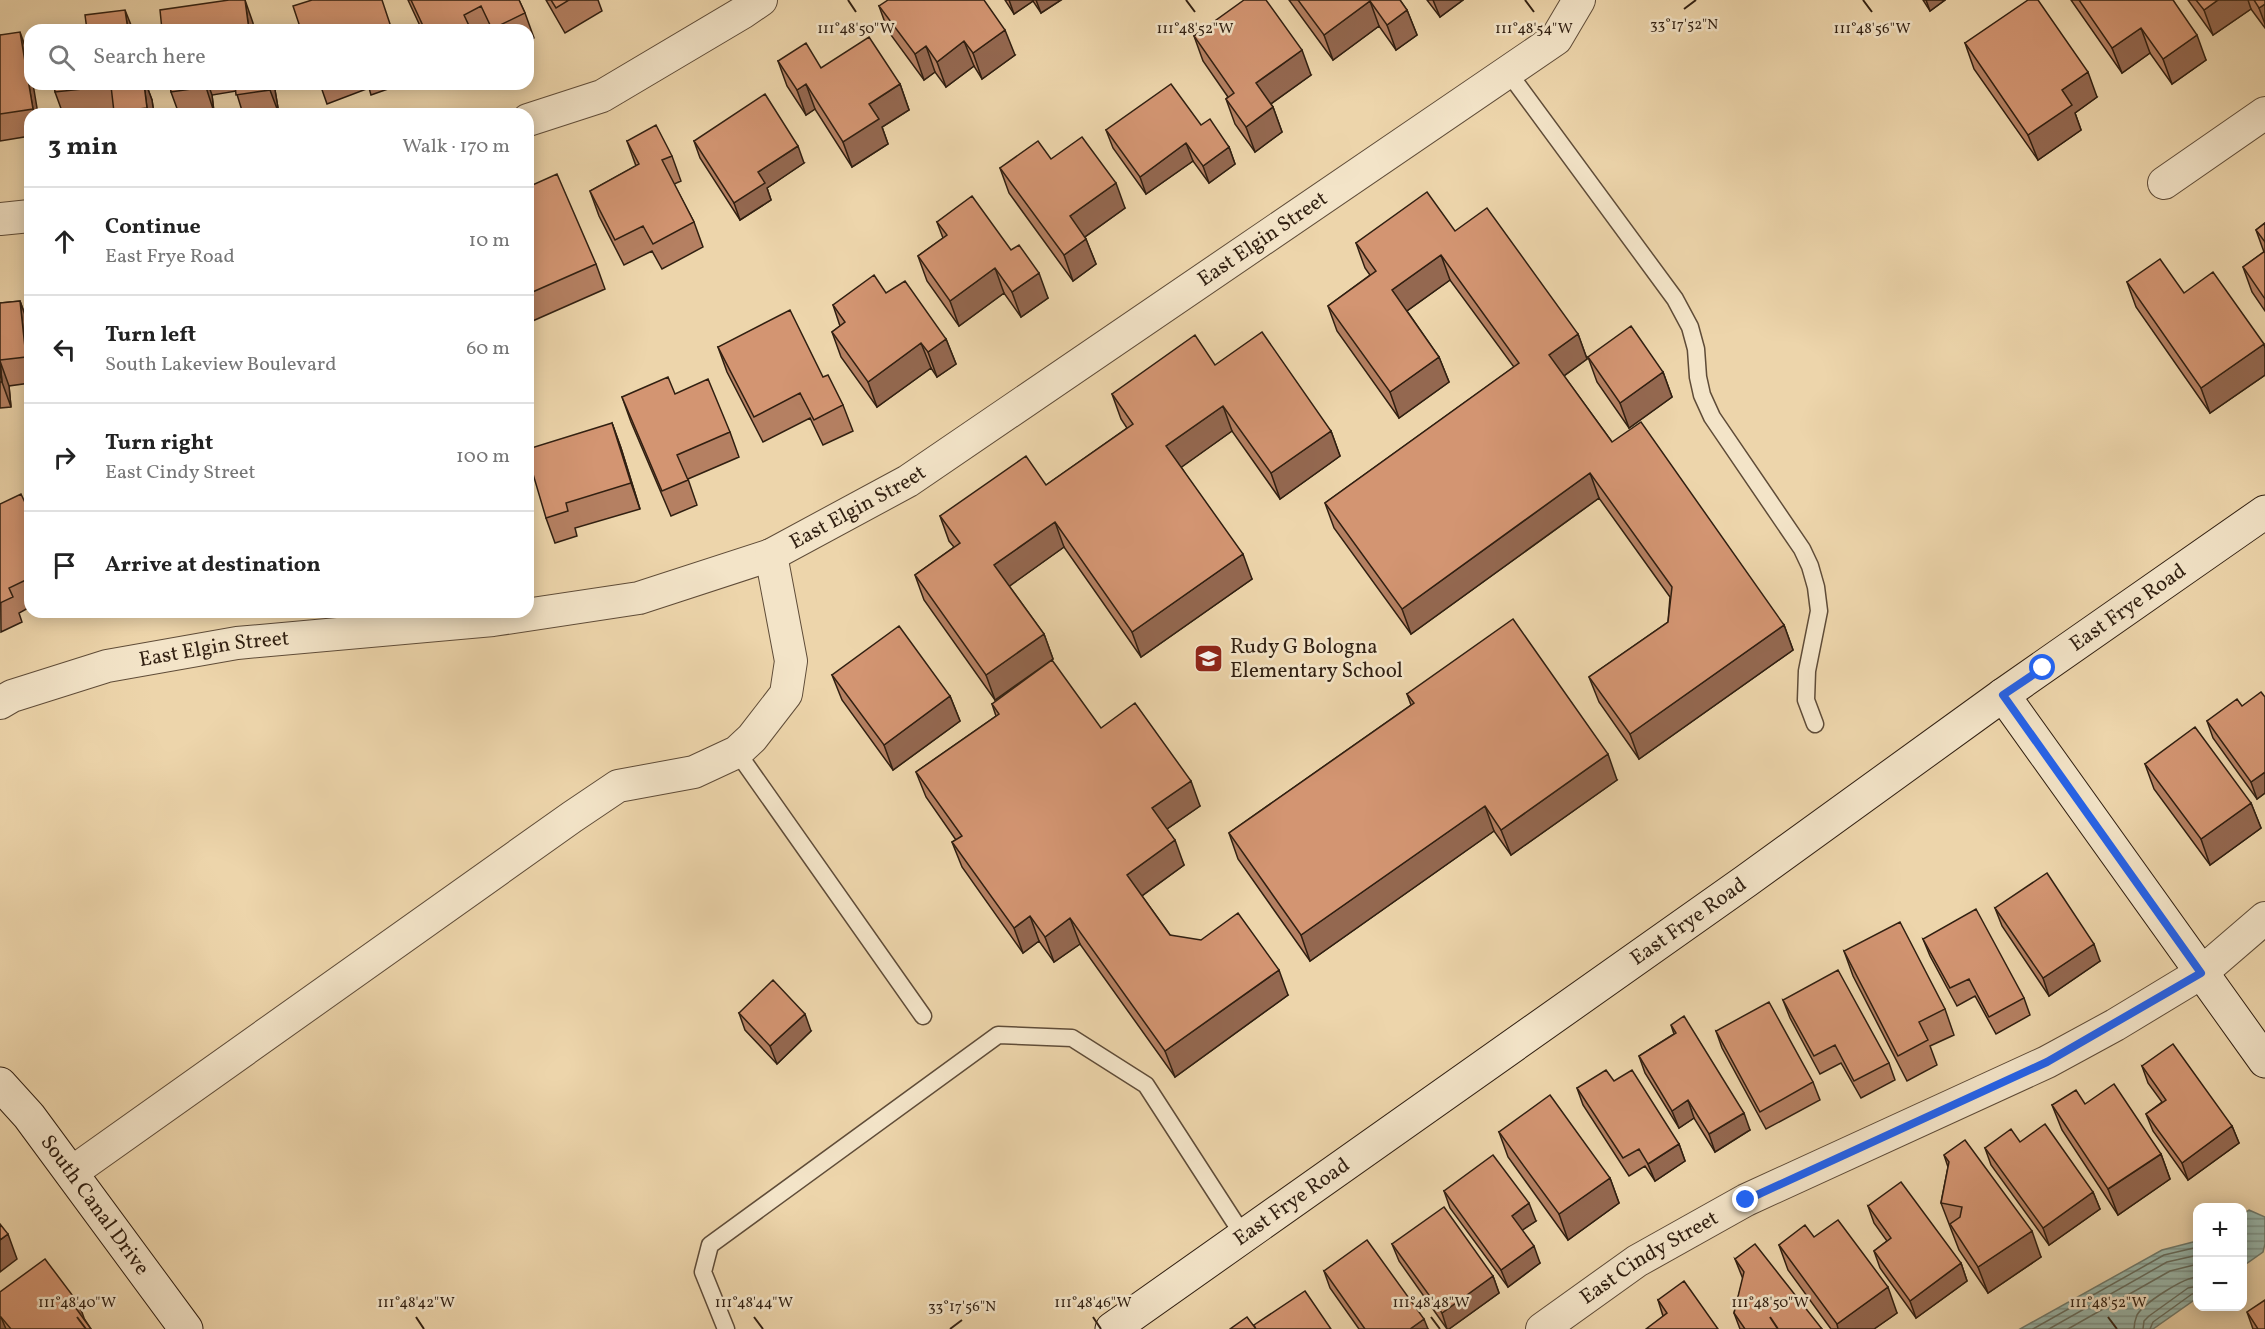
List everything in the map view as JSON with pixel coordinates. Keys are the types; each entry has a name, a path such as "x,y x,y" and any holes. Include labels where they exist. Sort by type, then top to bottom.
{"street":[{"path":"534,118 602,96 760,0"},
{"name":"East Elgin Street","path":"534,611 639,598 771,555 908,480 1556,39 1579,0"},
{"path":"2164,183 2265,113"},
{"path":"0,219 24,217"},
{"name":"East Frye Road","path":"1112,1329 1746,881 2003,695 2265,512"},
{"path":"71,1173 618,786 694,772 737,752 752,738 786,694 791,662 771,555"},
{"name":"East Elgin Street","path":"0,703 12,696 107,666 226,645 474,618"},
{"path":"2003,695 2265,1061"},
{"name":"East Cindy Street","path":"1542,1329 1637,1261 1746,1200 2047,1062 2201,973 2265,918"},
{"name":"South Canal Drive","path":"0,1084 30,1116 186,1329"}],"lane":[{"path":"1508,72 1675,299 1690,327 1696,349 1702,395 1712,417 1802,549 1816,587 1819,611 1807,671 1806,700 1815,724"},
{"path":"737,752 923,1016"},
{"path":"726,1329 704,1272 710,1245 998,1035 1072,1038 1146,1085 1243,1235"}],"water":[{"path":"2249,1210 2265,1217 2265,1244 2263,1252 2247,1263 2247,1257 2247,1211"},
{"path":"2193,1242 2193,1301 2153,1329 2020,1329 2162,1250"}],"building":[{"path":"229,0 245,0 248,24 161,24 160,10"},
{"path":"312,0 382,0 390,24 299,24 293,6"},
{"path":"411,0 519,0 525,13 502,24 490,24 481,6 464,15 468,24 422,24"},
{"path":"551,0 569,0 556,8"},
{"path":"888,0 984,0 1005,30 973,53 964,41 937,62 926,46 915,54 879,6"},
{"path":"1244,0 1266,0 1302,50 1256,83 1273,107 1246,127 1226,99 1234,93 1194,36"},
{"path":"1298,0 1400,0 1407,10 1387,25 1370,1 1324,35"},
{"path":"2028,0 2038,0 2088,72 2062,90 2072,105 2028,135 1965,43"},
{"path":"2079,0 2173,0 2197,35 2163,59 2141,28 2112,48"},
{"path":"2196,0 2218,0 2204,10"},
{"path":"2254,0 2265,0 2265,4 2259,8"},
{"path":"125,10 127,24 86,24 85,15"},
{"path":"20,32 24,56 24,90 30,90 33,108 0,114 0,35"},
{"path":"869,37 900,84 869,104 879,119 843,142 806,84 797,90 778,61 806,43 821,68"},
{"path":"1171,84 1201,125 1210,119 1229,147 1203,166 1186,143 1140,177 1106,130"},
{"path":"111,90 145,90 147,108 114,108"},
{"path":"236,90 270,90 236,95"},
{"path":"765,94 798,146 758,172 765,183 734,203 694,141"},
{"path":"656,125 672,156 662,160 694,222 653,244 643,226 615,240 590,191 639,164 627,141"},
{"path":"1082,137 1116,183 1070,216 1086,239 1064,255 1000,168 1038,141 1051,159"},
{"path":"557,174 596,264 534,291 534,184"},
{"path":"1427,192 1455,231 1487,208 1578,334 1549,355 1612,442 1641,422 1784,625 1630,734 1589,677 1668,622 1672,587 1590,473 1402,609 1325,503 1519,363 1441,255 1392,290 1439,357 1390,392 1328,306 1376,271 1356,243"},
{"path":"972,196 1011,250 1019,245 1039,273 1012,292 995,268 950,301 918,256 947,235 937,222"},
{"path":"2265,223 2265,242 2256,230"},
{"path":"2265,251 2265,299 2243,267"},
{"path":"2160,259 2184,293 2213,272 2264,344 2201,388 2127,282"},
{"path":"874,275 886,293 905,281 946,339 928,352 921,343 868,382 832,332 845,322 833,305"},
{"path":"20,301 24,357 0,360 0,303"},
{"path":"790,310 823,377 828,375 843,405 814,420 800,393 754,417 718,347"},
{"path":"1631,326 1663,372 1620,403 1588,357"},
{"path":"1262,332 1331,431 1271,473 1223,406 1166,446 1243,554 1132,632 1055,522 994,565 1044,634 986,675 915,575 960,543 940,516 1026,456 1046,485 1133,424 1112,394 1195,335 1215,365"},
{"path":"668,377 675,394 708,379 730,432 677,455 688,480 662,491 622,397"},
{"path":"612,423 631,483 566,503 568,511 546,518 534,477 534,447"},
{"path":"21,494 24,500 24,581 9,588 13,597 0,603 0,504"},
{"path":"1513,619 1608,754 1501,830 1485,806 1301,935 1229,833 1414,703 1407,694"},
{"path":"899,626 950,696 884,745 832,675"},
{"path":"1052,660 1101,728 1135,703 1191,781 1152,808 1175,840 1127,875 1170,935 1201,940 1238,913 1279,970 1165,1051 1070,918 1045,937 1030,916 1014,928 952,842 962,836 916,772 999,714 992,704"},
{"path":"2261,692 2265,697 2265,772 2251,782 2207,721 2237,699 2242,706"},
{"path":"2195,727 2251,803 2201,839 2145,764"},
{"path":"2047,873 2094,944 2043,978 1995,908"},
{"path":"1976,909 2024,998 1989,1017 1969,979 1950,988 1923,939"},
{"path":"1900,922 1945,1009 1919,1022 1928,1040 1898,1056 1844,951"},
{"path":"1838,970 1889,1063 1854,1081 1835,1045 1814,1056 1783,1000"},
{"path":"773,980 805,1014 770,1046 739,1013"},
{"path":"1769,1002 1813,1082 1760,1112 1716,1031"},
{"path":"1684,1016 1744,1113 1709,1134 1688,1100 1672,1111 1639,1056 1676,1033 1671,1025"},
{"path":"2173,1044 2232,1126 2182,1163 2146,1114 2166,1100 2142,1066"},
{"path":"1606,1070 1614,1081 1632,1070 1679,1144 1648,1164 1639,1149 1623,1158 1577,1088"},
{"path":"2114,1084 2161,1154 2108,1189 2052,1105 2076,1090 2085,1104"},
{"path":"1550,1095 1610,1178 1559,1214 1499,1132"},
{"path":"2045,1124 2093,1192 2043,1228 1985,1148 2011,1129 2020,1142"},
{"path":"1965,1140 2032,1231 1978,1267 1950,1224 1960,1217 1962,1207 1941,1203 1949,1162 1944,1155"},
{"path":"1493,1155 1529,1203 1512,1216 1534,1246 1501,1270 1444,1191"},
{"path":"1901,1182 1961,1263 1910,1301 1874,1251 1891,1238 1868,1206"},
{"path":"1444,1207 1493,1276 1442,1313 1392,1244"},
{"path":"1838,1220 1888,1287 1837,1324 1779,1245 1805,1225 1814,1237"},
{"path":"0,1224 8,1234 0,1240"},
{"path":"1367,1240 1424,1319 1410,1329 1365,1329 1324,1271"},
{"path":"1755,1244 1822,1329 1745,1329 1734,1313 1744,1272 1735,1259"},
{"path":"45,1259 79,1304 75,1307 91,1329 11,1329 0,1318 0,1292"},
{"path":"1684,1281 1718,1329 1646,1329 1667,1313 1658,1300"},
{"path":"1305,1291 1331,1329 1256,1329 1254,1325"},
{"path":"2265,1300 2265,1329 2258,1329 2247,1312"},
{"path":"1247,1317 1256,1329 1230,1329"}],"place":[{"name":"Rudy G Bologna Elementary School","path":"1209,659"}],"route":[{"path":"1746,1200 2047,1062 2115,1025 2201,973 2003,695 2043,668"}]}
